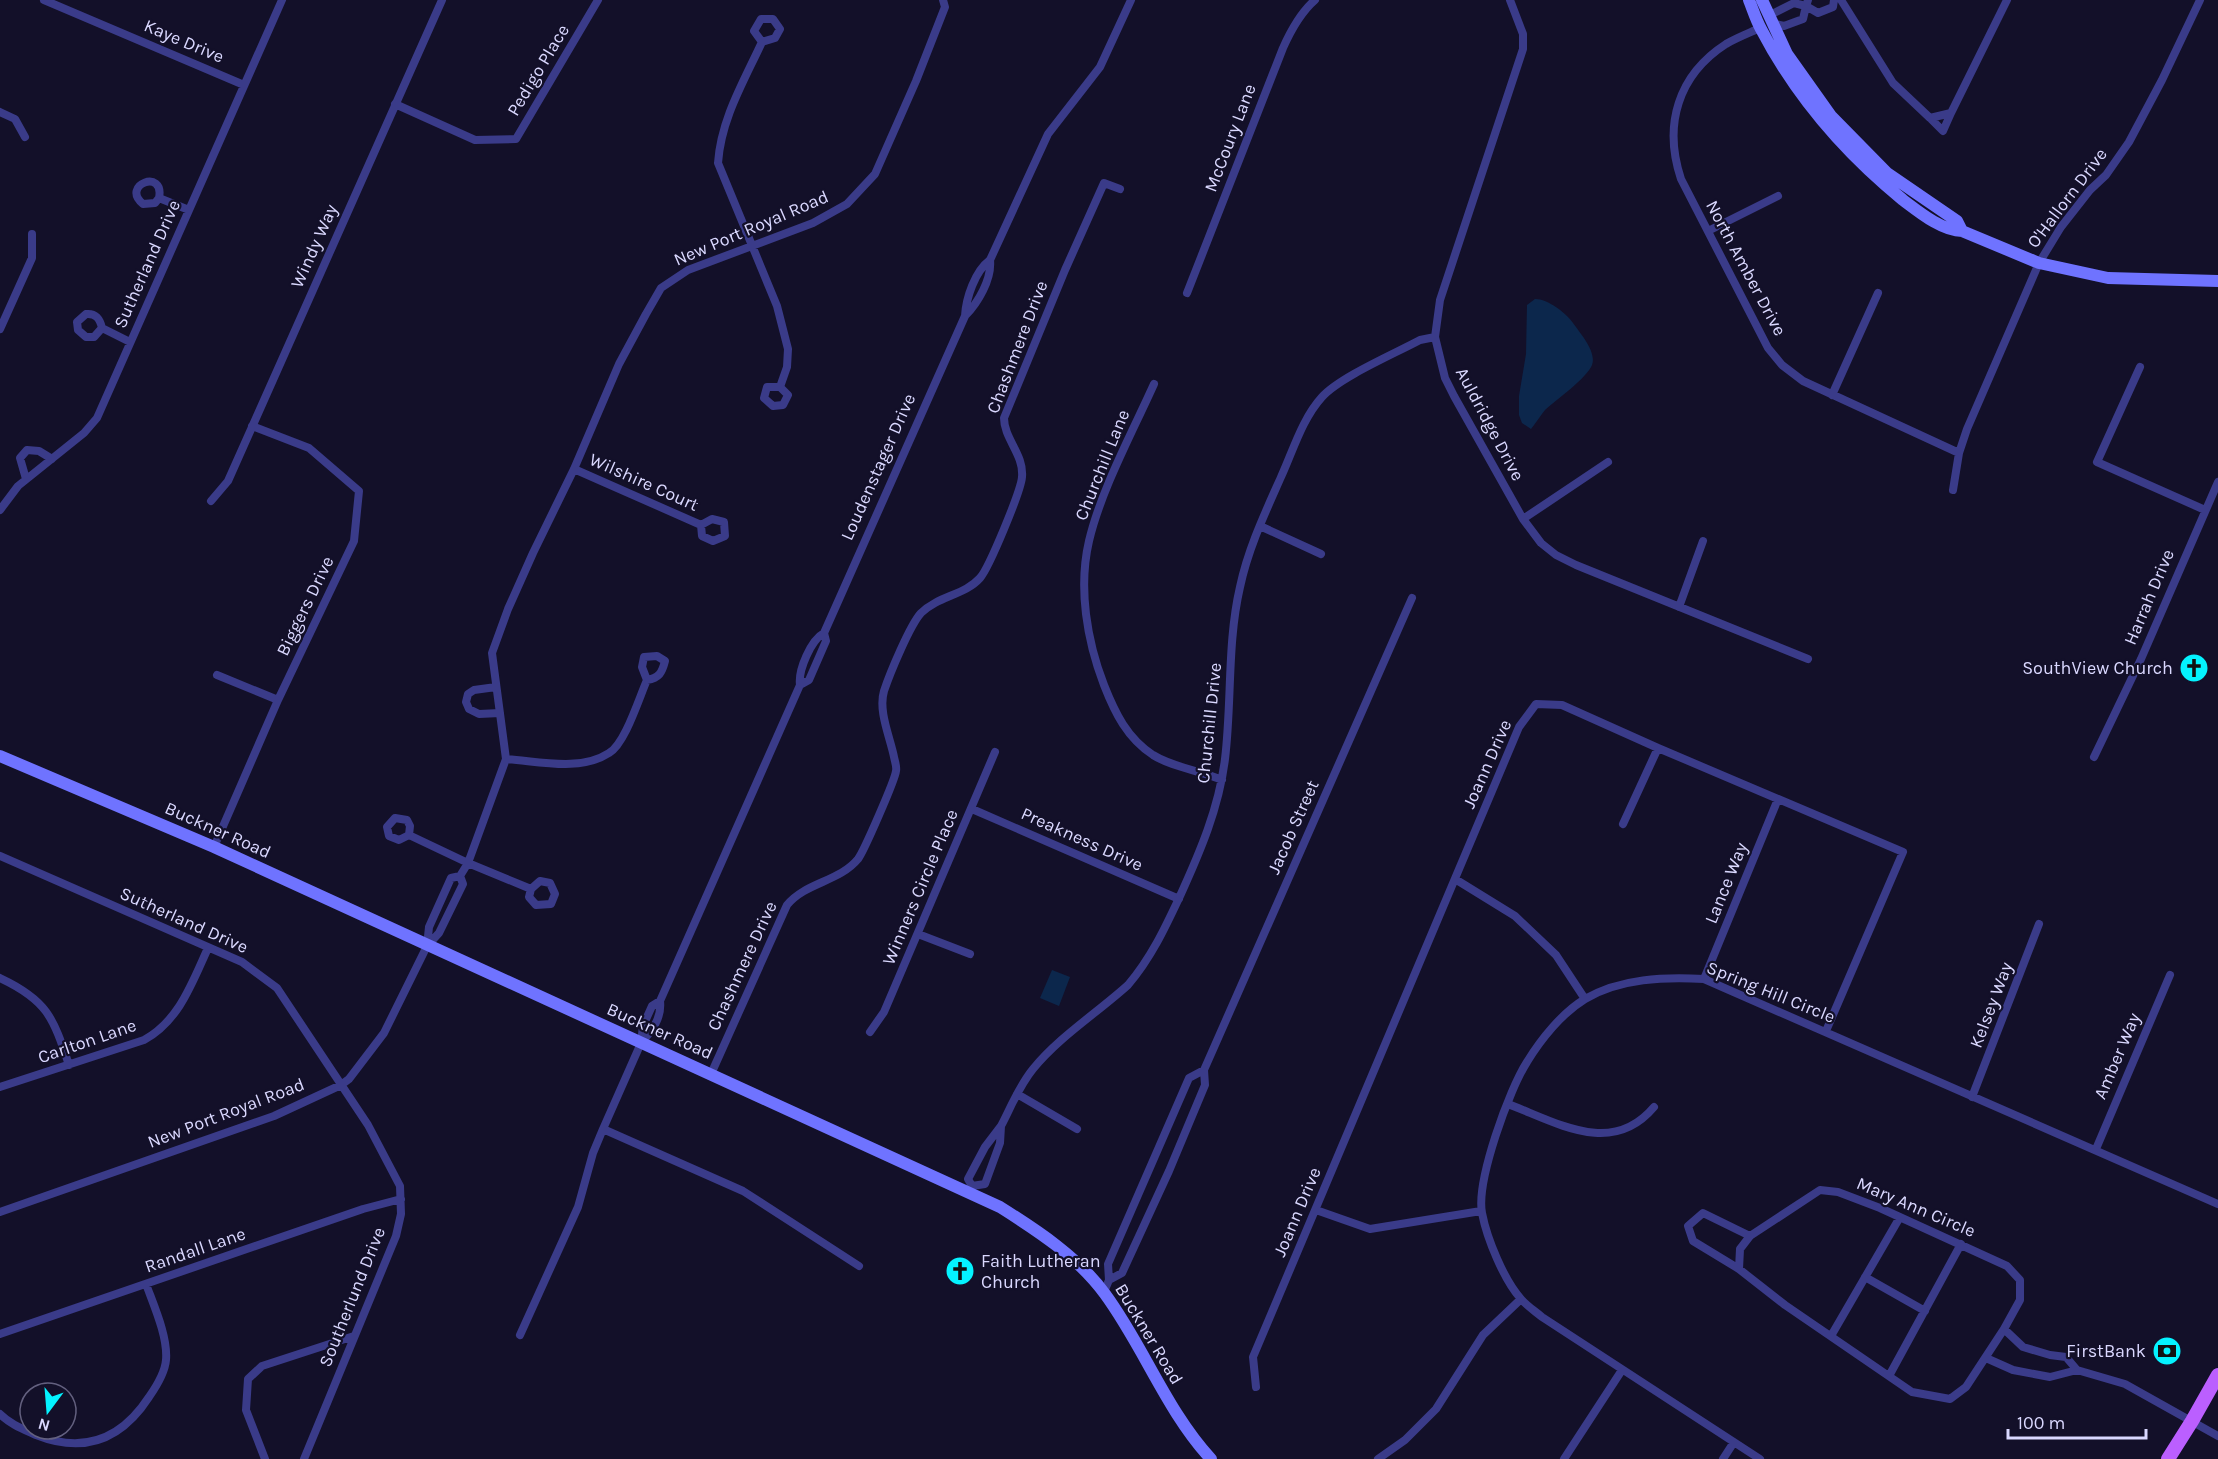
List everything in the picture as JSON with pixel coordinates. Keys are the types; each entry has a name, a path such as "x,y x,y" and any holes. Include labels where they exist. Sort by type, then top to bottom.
{"main road":[{"path":"2168,1459 2218,1375"}],"street":[{"name":"Kaye Drive","path":"44,0 244,85"},
{"name":"Sutherland Drive","path":"0,510 18,486 84,434 97,418 282,0"},
{"name":"Windy Way","path":"211,501 228,481 442,0"},
{"name":"Pedigo Place","path":"395,104 475,140 516,139 598,0"},
{"name":"New Port Royal Road","path":"0,1212 274,1116 349,1079 384,1033 428,946 439,933 463,884 460,876 468,863 506,759 492,653 508,609 574,469 619,364 661,288 688,270 813,223 847,204 875,174 945,7 944,0"},
{"name":"Loudenstager Drive","path":"520,1335 578,1207 593,1153 641,1042 652,1032 661,1010 660,1001 800,685 809,680 826,642 824,633 965,316 966,304 981,266 990,260 1048,134 1100,67 1131,0"},
{"name":"McCoury Lane","path":"1187,293 1282,48 1292,28 1314,0"},
{"name":"Auldridge Drive","path":"1510,0 1523,34 1523,49 1440,300 1435,337 1445,378 1523,519 1541,543 1556,555 1576,566 1808,659"},
{"path":"1749,0 1766,26 1805,100 1829,131 1860,164 1918,212 1953,231 1962,231 2039,263 2108,278 2218,282"},
{"path":"1762,0 1766,26"},
{"path":"1766,26 1772,14 1794,3 1807,3 1818,13 1833,7 1834,0"},
{"path":"1840,0 1893,83 1943,131 2007,0"},
{"name":"O'Hallorn Drive","path":"1953,490 1959,453 1967,429 2039,263 2061,227 2090,190 2106,175 2129,142 2200,0"},
{"path":"1766,26 1784,26 1803,19 1807,3"},
{"name":"North Amber Drive","path":"1766,26 1726,44 1702,63 1690,78 1676,111 1673,137 1674,159 1681,178 1768,348 1782,365 1803,381 1959,453"},
{"path":"762,42 728,116 720,142 718,163 777,306 788,349 787,367 780,387"},
{"path":"0,112 15,119 25,137"},
{"path":"1930,118 1951,113"},
{"name":"Chashmere Drive","path":"711,1074 787,905 806,888 843,873 859,857 897,770 883,710 885,687 919,615 938,600 975,582 983,572 1013,507 1022,481 1023,469 1020,458 1004,427 1004,418 1065,270 1104,183 1120,189"},
{"path":"1708,231 1778,196"},
{"path":"159,198 189,210"},
{"path":"0,329 32,258 32,234"},
{"path":"1832,395 1878,293"},
{"path":"102,328 130,342"},
{"name":"Churchill Drive","path":"1001,1126 1000,1143 985,1184 971,1189 968,1179 1033,1069 1046,1055 1120,992 1138,973 1157,945 1200,854 1222,780 1235,617 1247,558 1301,431 1322,397 1338,384 1420,340 1435,337"},
{"path":"2140,367 2097,462 2205,510"},
{"name":"Churchill Lane","path":"1154,384 1105,495 1088,543 1084,601 1088,627 1101,677 1122,725 1135,740 1154,755 1180,767 1222,780"},
{"name":"Biggers Drive","path":"214,847 278,700 354,541 359,491 309,448 252,426"},
{"path":"26,479 20,458 27,450 39,451 52,459"},
{"path":"1523,519 1608,462"},
{"name":"Wilshire Court","path":"574,469 700,525"},
{"name":"Harrah Drive","path":"2094,757 2141,659 2218,482"},
{"path":"1260,526 1321,554"},
{"path":"1679,607 1702,541"},
{"name":"Jacob Street","path":"1109,1280 1122,1273 1169,1171 1205,1085 1204,1070 1412,598"},
{"path":"217,675 278,700"},
{"path":"506,759 579,764 611,753 627,730 646,680"},
{"path":"496,687 474,690 468,694 466,702 469,709 479,714 500,713"},
{"name":"Joann Drive","path":"1256,1387 1252,1358 1519,727 1536,704 1562,705 1903,852 1826,1031"},
{"path":"1623,824 1658,748"},
{"name":"Winners Circle Place","path":"870,1032 884,1012 995,752"},
{"name":"Buckner Road","path":"0,756 214,847 711,1074 971,1189 1047,1238 1076,1261 1104,1292 1136,1342 1175,1413 1211,1459"},
{"name":"Lance Way","path":"1704,979 1778,799"},
{"name":"Preakness Drive","path":"972,809 1179,899"},
{"path":"409,835 531,889"},
{"name":"Sutherland Drive","path":"0,856 243,962 278,988 340,1085"},
{"path":"1455,879 1515,916 1556,956 1585,999"},
{"name":"Kelsey Way","path":"1972,1096 2039,924"},
{"path":"918,934 970,954"},
{"name":"Carlton Lane","path":"0,1087 144,1040 158,1033 182,1004 208,948"},
{"name":"Amber Way","path":"2096,1149 2169,975"},
{"path":"0,978 36,998 56,1026 69,1065"},
{"name":"Spring Hill Circle","path":"1760,1459 1542,1317 1521,1299 1506,1276 1492,1244 1481,1211 1483,1189 1490,1153 1508,1104 1526,1063 1536,1049 1561,1019 1585,999 1626,983 1675,978 1704,979 2218,1203"},
{"name":"Jacob Street","path":"1104,1292 1109,1280 1108,1264 1190,1078 1204,1070"},
{"name":"Southerlund Drive","path":"304,1459 396,1236 400,1214 400,1186 368,1125 340,1085"},
{"path":"1017,1094 1077,1129"},
{"path":"1508,1104 1574,1130 1601,1133 1635,1126 1654,1107"},
{"path":"603,1129 743,1191 859,1266"},
{"name":"Mary Ann Circle","path":"1820,1190 1838,1192 1900,1216 2007,1266 2020,1280 2020,1300 2004,1329 1966,1387 1950,1399 1912,1392 1785,1305 1739,1269 1693,1241 1688,1226 1703,1213 1750,1236 1820,1190"},
{"name":"Randall Lane","path":"0,1334 363,1209 401,1199"},
{"path":"1316,1210 1370,1229 1481,1211"},
{"path":"1831,1336 1900,1216"},
{"path":"1739,1269 1740,1249 1750,1236"},
{"path":"1889,1376 1961,1244"},
{"path":"1865,1276 1925,1311"},
{"path":"0,1414 8,1422 39,1436 63,1444 75,1445 108,1437 129,1424 152,1393 166,1360 159,1322 147,1284"},
{"path":"1377,1459 1405,1440 1436,1409 1483,1335 1521,1299"},
{"path":"2004,1329 2023,1347 2066,1357 2077,1370"},
{"path":"265,1459 246,1410 248,1379 262,1366 354,1336"},
{"path":"1986,1359 2013,1370 2050,1377 2077,1370 2125,1384 2218,1436"},
{"path":"1564,1459 1622,1370"},
{"path":"1723,1459 1734,1442"}],"water":[{"path":"1535,299 1551,304 1570,319 1587,343 1593,360 1584,376 1545,410 1531,429 1522,423 1519,415 1519,396 1526,354 1527,305"},
{"path":"1052,970 1070,977 1059,1006 1040,998"}],"place":[{"name":"SouthView Church","path":"2194,668"},
{"name":"Faith Lutheran Church","path":"960,1271"},
{"name":"FirstBank","path":"2167,1351"}]}
